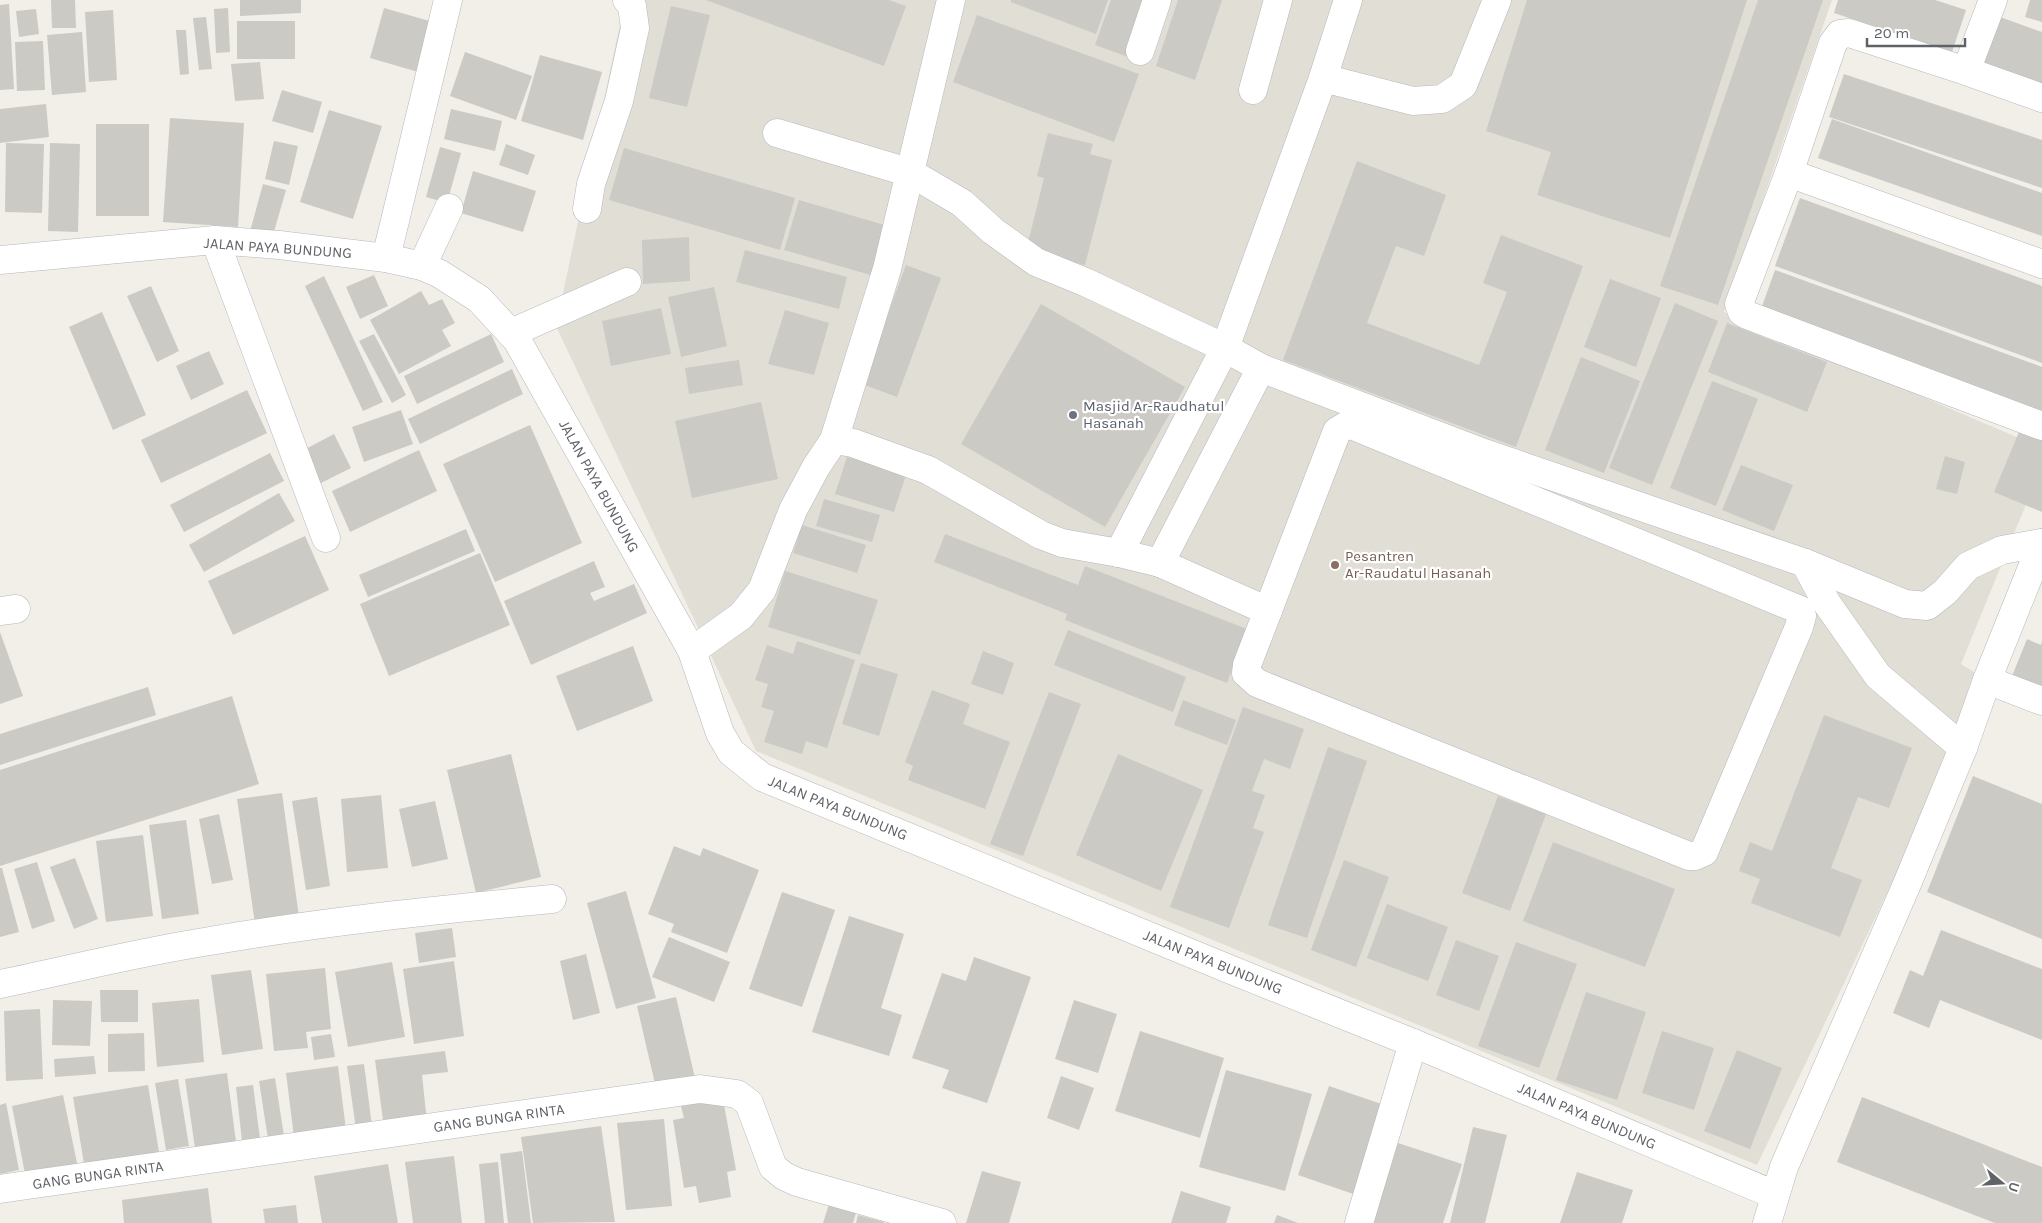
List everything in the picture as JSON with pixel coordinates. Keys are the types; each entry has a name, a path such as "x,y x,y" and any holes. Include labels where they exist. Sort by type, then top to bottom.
{"street":[{"path":"386,258 448,0"},
{"path":"587,209 594,176 620,101 635,28 632,6 627,0"},
{"path":"692,651 741,616 762,590 793,510 816,467 834,440 887,269 951,0"},
{"path":"1140,51 1157,0"},
{"path":"1253,90 1278,0"},
{"path":"1119,553 1225,348 1323,78 1348,0"},
{"path":"1323,78 1413,101 1442,99 1463,85 1496,0"},
{"path":"1966,70 1993,0"},
{"path":"2042,98 1966,70 1849,33 1840,34 1833,43 1789,173 1740,300 1742,312 2042,426"},
{"path":"777,133 911,173 962,202 993,231 1036,262 1085,282 1225,348 1261,368 1484,453 1805,563 1904,604 1927,606 1946,592 1968,566 2002,550 2041,543"},
{"path":"1789,173 2042,264"},
{"path":"422,266 449,208"},
{"path":"215,240 326,538"},
{"name":"JALAN PAYA BUNDUNG","path":"0,260 215,240 279,245 386,258 422,266 440,274 479,299 518,340 692,651 720,734 731,752 762,777 1413,1043 1775,1195"},
{"path":"511,333 627,282"},
{"path":"1160,564 1261,368"},
{"path":"1349,424 1800,610 1802,616 1704,852 1695,856 1680,852 1257,683 1246,673 1246,665 1268,610 1337,431 1349,424"},
{"path":"834,440 853,443 928,470 1041,535 1062,543 1119,553 1160,564 1268,610"},
{"path":"1767,1223 1784,1167 1907,884 1963,748 1987,680 2041,543"},
{"path":"1805,563 1826,602 1878,676 1963,748"},
{"path":"1987,680 2042,701"},
{"path":"0,984 201,942 297,927 552,899"},
{"path":"1359,1223 1413,1043"},
{"name":"GANG BUNGA RINTA","path":"0,1189 700,1090 738,1094 749,1103 773,1167 784,1176 797,1182 942,1223"}],"shaded area":[{"name":"Pesantren Ar-Raudatul Hasanah","path":"625,0 1832,0 1724,312 2042,448 2042,465 1961,664 1987,680 1956,749 1757,1165 756,751 556,326"}],"building":[{"path":"51,0 75,0 76,28 52,28"},
{"path":"240,0 301,0 301,13 240,16"},
{"path":"706,0 889,0 906,6 884,66"},
{"path":"1011,0 1108,0 1096,34 1011,2"},
{"path":"1111,0 1151,0 1131,58 1095,45"},
{"path":"1178,0 1222,0 1195,80 1156,66"},
{"path":"1527,0 1747,0 1670,238 1537,195 1551,152 1486,131"},
{"path":"1758,0 1823,0 1718,305 1660,286"},
{"path":"1838,0 1935,0 1966,10 1952,52 1834,13"},
{"path":"2030,0 2042,0 2042,22 2025,17"},
{"path":"9,4 14,89 0,90 0,5"},
{"path":"671,6 710,15 687,107 649,98"},
{"path":"228,8 230,52 216,53 214,9"},
{"path":"384,8 440,24 425,74 370,58"},
{"path":"36,9 39,34 19,37 16,11"},
{"path":"113,10 117,80 89,82 85,12"},
{"path":"977,15 1139,74 1114,142 953,82"},
{"path":"206,17 212,69 199,70 193,18"},
{"path":"2000,17 2042,32 2042,88 1982,67"},
{"path":"237,21 295,21 295,59 237,59"},
{"path":"176,30 186,30 189,74 180,75"},
{"path":"82,32 86,92 52,95 47,35"},
{"path":"43,41 45,90 17,91 15,42"},
{"path":"465,52 532,76 516,120 450,96"},
{"path":"540,55 602,72 583,140 521,121"},
{"path":"260,62 264,99 235,101 231,64"},
{"path":"1844,74 2042,140 2042,188 1829,117"},
{"path":"282,90 322,102 313,133 272,121"},
{"path":"46,104 49,137 0,143 0,109"},
{"path":"451,109 502,121 495,151 444,139"},
{"path":"329,110 382,126 353,219 300,202"},
{"path":"170,118 244,123 238,227 163,222"},
{"path":"1832,119 2042,193 2042,236 1818,158"},
{"path":"96,124 149,124 149,216 96,216"},
{"path":"1048,133 1093,144 1090,154 1112,160 1085,265 1026,251 1044,178 1037,176"},
{"path":"274,141 298,146 289,185 265,179"},
{"path":"6,143 44,144 42,213 5,212"},
{"path":"50,143 80,144 78,232 48,231"},
{"path":"506,144 535,155 528,175 499,165"},
{"path":"440,147 461,153 447,203 426,197"},
{"path":"624,148 795,198 780,250 609,200"},
{"path":"1357,161 1446,195 1424,256 1396,246 1367,323 1479,365 1507,292 1483,283 1501,235 1583,266 1516,447 1283,360"},
{"path":"473,171 536,191 523,232 461,213"},
{"path":"263,184 286,190 271,242 249,235"},
{"path":"1800,198 2042,286 2042,363 1775,266"},
{"path":"799,200 888,226 874,276 784,250"},
{"path":"689,237 690,281 643,284 642,240"},
{"path":"745,250 847,277 839,309 736,282"},
{"path":"906,265 941,278 897,397 862,384"},
{"path":"1775,270 2042,367 2042,414 1760,312"},
{"path":"374,275 388,306 360,319 346,287"},
{"path":"324,276 383,402 363,411 305,286"},
{"path":"1610,279 1661,298 1636,367 1584,347"},
{"path":"151,286 179,351 157,362 127,296"},
{"path":"714,287 727,346 681,357 668,297"},
{"path":"421,291 429,305 442,299 455,323 442,330 451,346 399,374 370,320"},
{"path":"1675,303 1718,321 1652,485 1609,468"},
{"name":"Masjid Ar-Raudhatul Hasanah","path":"1041,304 1185,387 1105,527 961,444"},
{"path":"661,308 671,354 611,366 602,321"},
{"path":"785,310 829,323 814,375 768,364"},
{"path":"102,312 146,415 113,430 69,327"},
{"path":"1727,323 1827,362 1807,412 1708,372"},
{"path":"374,334 406,395 392,403 359,341"},
{"path":"491,334 504,362 417,404 404,376"},
{"path":"209,351 224,384 191,400 176,366"},
{"path":"1581,357 1640,381 1604,473 1545,450"},
{"path":"739,360 743,385 689,394 685,368"},
{"path":"512,369 523,394 420,444 408,419"},
{"path":"1712,381 1758,399 1716,506 1670,488"},
{"path":"247,390 267,433 161,483 141,440"},
{"path":"761,402 778,479 692,498 675,421"},
{"path":"401,410 413,444 364,462 352,427"},
{"path":"530,425 582,543 495,582 443,464"},
{"path":"2021,427 2042,435 2042,512 1994,492"},
{"path":"334,434 351,468 317,485 300,452"},
{"path":"419,450 437,491 350,532 332,491"},
{"path":"270,453 284,481 184,532 170,505"},
{"path":"1945,456 1965,462 1957,494 1936,489"},
{"path":"847,457 906,475 894,512 835,494"},
{"path":"1741,465 1793,485 1774,531 1722,510"},
{"path":"279,493 295,521 204,572 189,545"},
{"path":"824,499 880,515 872,542 816,526"},
{"path":"802,525 866,545 857,573 793,553"},
{"path":"466,529 475,551 368,597 359,575"},
{"path":"945,534 1078,585 1085,566 1247,629 1227,683 1065,620 1067,614 934,562"},
{"path":"305,536 329,590 233,635 208,581"},
{"path":"480,553 510,625 389,676 360,604"},
{"path":"594,561 605,587 590,593 594,601 634,584 647,613 531,665 504,601"},
{"path":"785,571 878,600 860,655 768,627"},
{"path":"1068,630 1186,677 1173,712 1054,665"},
{"path":"0,632 23,696 0,704"},
{"path":"2027,639 2041,645 2042,641 2042,699 2008,686"},
{"path":"797,641 855,660 827,748 806,741 802,754 764,742 774,711 761,707 768,684 755,680 767,645 793,654"},
{"path":"633,646 653,701 577,731 556,676"},
{"path":"983,651 1014,663 1003,695 971,684"},
{"path":"861,663 898,674 879,736 842,724"},
{"path":"148,687 156,715 0,765 0,734"},
{"path":"932,690 970,704 963,724 1010,742 985,809 908,780 913,766 905,762"},
{"path":"1049,692 1081,704 1023,856 990,844"},
{"path":"232,696 259,784 0,866 0,770"},
{"path":"1183,700 1236,720 1227,745 1174,725"},
{"path":"1243,707 1304,729 1290,769 1264,759 1252,791 1265,795 1253,828 1264,832 1229,928 1170,907"},
{"path":"1824,715 1912,748 1889,808 1858,797 1831,868 1862,880 1840,937 1751,903 1760,879 1739,871 1750,842 1772,851"},
{"path":"1328,747 1367,761 1307,938 1268,925"},
{"path":"511,754 541,877 476,893 447,770"},
{"path":"1118,754 1203,790 1161,891 1076,855"},
{"path":"1973,776 2042,804 2042,939 1927,892"},
{"path":"282,793 299,917 255,924 237,799"},
{"path":"381,795 388,868 347,872 341,799"},
{"path":"1498,796 1546,814 1510,911 1462,893"},
{"path":"317,797 330,886 306,890 292,801"},
{"path":"435,801 448,859 412,867 399,809"},
{"path":"219,814 233,880 212,884 199,819"},
{"path":"186,820 199,914 162,919 149,825"},
{"path":"143,835 153,916 106,922 96,841"},
{"path":"1553,842 1675,889 1645,967 1523,921"},
{"path":"674,846 700,856 703,848 759,870 727,953 671,932 674,924 648,914"},
{"path":"75,858 98,919 74,929 50,867"},
{"path":"1344,860 1389,877 1356,967 1311,950"},
{"path":"37,862 55,921 32,929 14,869"},
{"path":"0,868 2,868 19,932 0,937"},
{"path":"626,891 656,998 616,1009 587,903"},
{"path":"782,892 835,910 802,1007 749,989"},
{"path":"1387,904 1448,927 1428,981 1367,958"},
{"path":"849,916 904,934 881,1008 902,1015 889,1056 812,1032"},
{"path":"452,928 456,957 419,963 415,933"},
{"path":"1941,930 2042,969 2042,1040 1940,1000 1929,1028 1893,1013 1910,970 1923,976"},
{"path":"669,937 730,962 714,1002 652,977"},
{"path":"1456,940 1499,956 1479,1011 1436,995"},
{"path":"1516,942 1577,964 1539,1068 1478,1046"},
{"path":"586,954 600,1013 573,1020 560,961"},
{"path":"974,957 1031,977 987,1103 942,1088 949,1070 912,1058 942,973 966,981"},
{"path":"454,961 464,1036 414,1044 403,969"},
{"path":"392,962 405,1037 348,1047 335,972"},
{"path":"325,968 331,1029 306,1032 308,1048 274,1051 266,974"},
{"path":"251,970 263,1049 222,1055 211,975"},
{"path":"100,990 138,990 138,1022 101,1022"},
{"path":"1586,992 1646,1012 1617,1100 1556,1080"},
{"path":"676,997 695,1078 656,1088 637,1006"},
{"path":"199,999 204,1062 157,1067 152,1003"},
{"path":"53,1000 92,1001 90,1046 52,1045"},
{"path":"1074,1000 1117,1014 1098,1073 1055,1059"},
{"path":"40,1009 43,1079 6,1081 4,1011"},
{"path":"1140,1031 1224,1058 1200,1138 1115,1111"},
{"path":"1662,1031 1714,1048 1694,1110 1642,1093"},
{"path":"144,1033 145,1071 108,1072 108,1034"},
{"path":"331,1034 335,1057 314,1060 311,1037"},
{"path":"1737,1050 1782,1068 1750,1149 1704,1131"},
{"path":"445,1051 448,1072 422,1075 427,1122 384,1128 375,1060"},
{"path":"94,1056 96,1074 55,1077 54,1059"},
{"path":"364,1064 372,1126 356,1129 347,1066"},
{"path":"338,1066 346,1130 294,1137 286,1073"},
{"path":"1226,1070 1312,1094 1285,1191 1199,1167"},
{"path":"227,1073 236,1142 195,1148 185,1079"},
{"path":"1061,1076 1094,1088 1079,1130 1047,1118"},
{"path":"275,1078 284,1136 268,1139 259,1081"},
{"path":"178,1079 189,1146 166,1150 155,1083"},
{"path":"148,1085 160,1158 85,1170 73,1097"},
{"path":"253,1085 260,1139 242,1141 236,1087"},
{"path":"1329,1086 1390,1107 1359,1196 1298,1175"},
{"path":"63,1095 78,1168 26,1179 12,1106"},
{"path":"1862,1097 2042,1167 2042,1223 1995,1223 1837,1162"},
{"path":"723,1099 736,1170 727,1172 731,1197 699,1203 696,1186 684,1188 673,1120 684,1118 681,1106"},
{"path":"6,1103 19,1170 0,1174 0,1105"},
{"path":"664,1119 672,1206 626,1210 617,1123"},
{"path":"601,1126 615,1222 533,1223 521,1137"},
{"path":"1473,1127 1507,1135 1485,1223 1450,1223"},
{"path":"1398,1143 1462,1164 1443,1223 1372,1223"},
{"path":"522,1151 531,1223 508,1223 500,1154"},
{"path":"454,1156 462,1223 413,1223 405,1162"},
{"path":"498,1162 504,1223 485,1223 479,1164"},
{"path":"388,1164 398,1223 322,1223 314,1176"},
{"path":"982,1171 1021,1182 1009,1223 966,1223"},
{"path":"1577,1172 1633,1190 1622,1223 1560,1223"},
{"path":"208,1188 212,1223 124,1223 122,1200"},
{"path":"1181,1191 1231,1207 1226,1223 1171,1223"},
{"path":"829,1204 856,1213 853,1223 823,1223"},
{"path":"296,1205 298,1223 265,1223 263,1209"},
{"path":"858,1215 884,1222 884,1223 856,1223"},
{"path":"1277,1215 1298,1223 1274,1223"}],"place":[{"name":"Masjid Ar-Raudhatul Hasanah","path":"1073,415"},
{"name":"Pesantren Ar-Raudatul Hasanah","path":"1335,565"}]}
